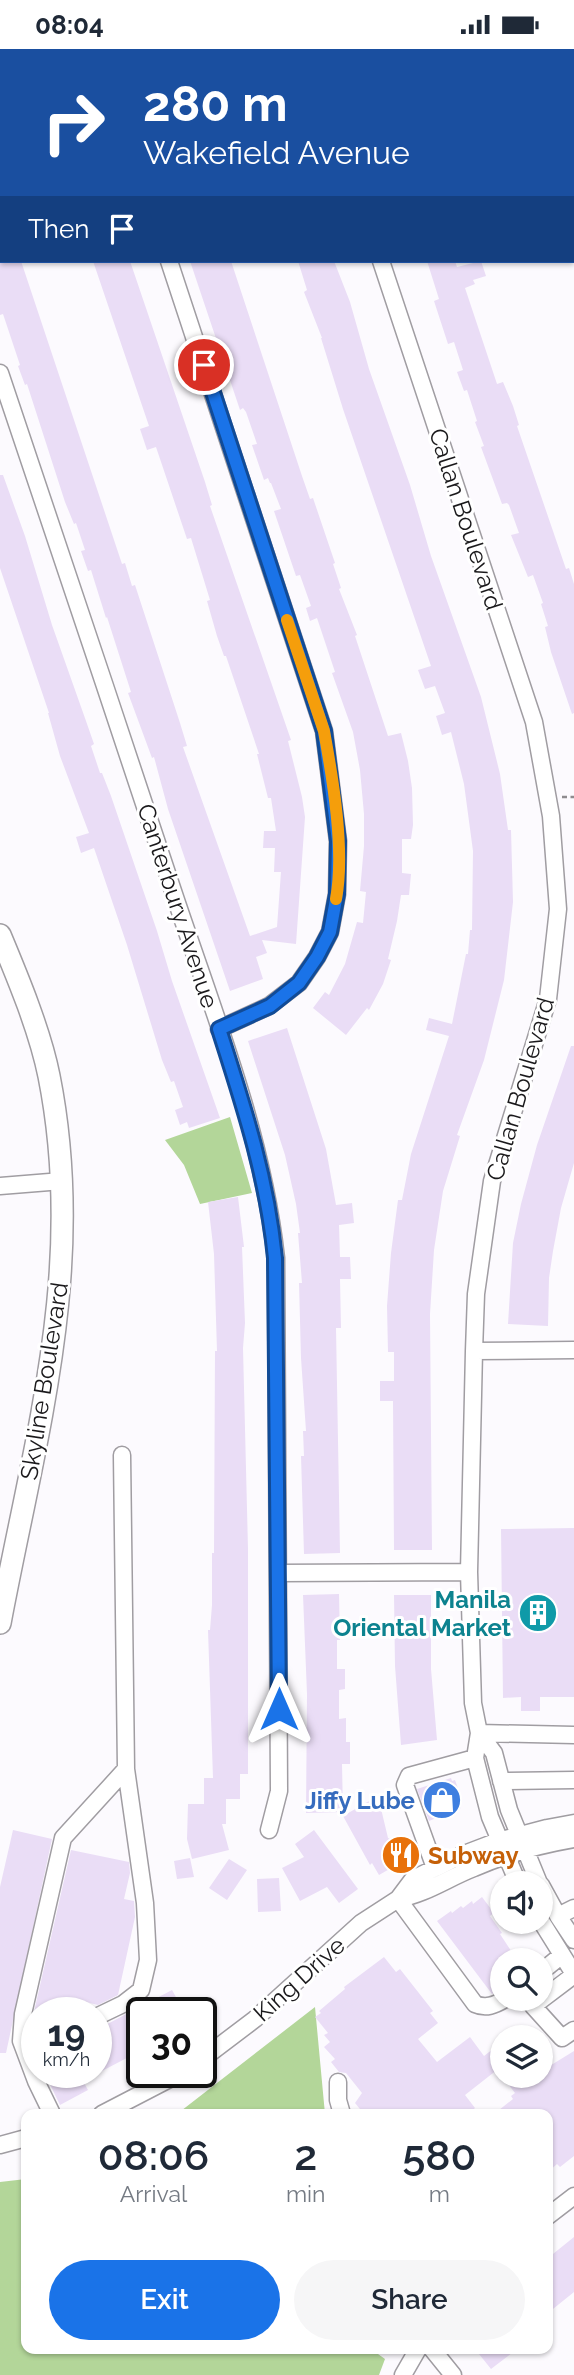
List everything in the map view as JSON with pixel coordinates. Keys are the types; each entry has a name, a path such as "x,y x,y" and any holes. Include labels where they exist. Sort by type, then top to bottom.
{"main road":[{"name":"Skyline Boulevard","path":"0,935 21,988 48,1073 58,1127 62,1181 60,1293 54,1345 0,1623"}],"street":[{"path":"170,263 324,731 338,841 337,894 330,932 317,957 299,983 270,1006 219,1029"},
{"name":"Callan Boulevard","path":"382,263 534,722 551,815 558,909 548,999 492,1181 476,1294 469,1572 473,1703 479,1733 475,1758 502,1849 512,1871"},
{"name":"Canterbury Avenue","path":"0,373 219,1029 254,1139 271,1211 275,1258 279,1791 268,1830"},
{"path":"0,1186 62,1181"},
{"path":"474,1351 574,1350"},
{"path":"112,2009 141,1990 148,1960 145,1903 127,1769 122,1455"},
{"path":"278,1573 469,1572"},
{"path":"479,1733 574,1735"},
{"name":"Callan Boulevard","path":"479,1733 494,1753 521,1842 534,1871"},
{"path":"435,1868 405,1785 410,1776 475,1758"},
{"path":"27,1997 63,1838 127,1769"},
{"path":"501,1781 574,1780"},
{"name":"King Drive","path":"398,1899 418,1895 471,1869 502,1849 574,1823"},
{"name":"King Drive","path":"521,1842 574,1839"},
{"name":"King Drive","path":"217,2048 255,2019 361,1923 398,1899 413,1879 464,1854 502,1849"},
{"path":"398,1899 475,2004 482,2007 490,2005"},
{"name":"Callan Boulevard","path":"553,1907 574,1940"},
{"path":"558,1916 574,1908"},
{"path":"549,1934 574,1975 533,2006 562,2038 574,2030"},
{"path":"553,1962 562,1955"},
{"path":"338,2082 341,2109"},
{"path":"39,2088 50,2109"},
{"path":"112,2109 152,2088"},
{"path":"0,2145 21,2139"},
{"path":"553,2212 574,2196"},
{"path":"403,2375 415,2354"},
{"path":"436,2354 453,2375"}],"green space":[{"path":"230,1117 252,1193 200,1204 184,1165 165,1140"},
{"path":"315,2007 325,2109 183,2109 211,2088 217,2088 217,2083"},
{"path":"21,2180 21,2354 378,2354 385,2359 379,2375 0,2375 0,2182"}],"building":[{"path":"0,263 22,263 122,564 125,563 132,586 135,585 187,746 183,747 250,936 277,927 281,872 274,872 275,848 263,848 264,831 276,831 271,798 268,798 259,754 217,636 207,601 210,600 191,538 187,539 156,447 147,450 140,429 149,426 94,263 131,263 205,482 212,505 210,506 291,740 288,741 302,797 305,817 296,944 262,940 267,953 256,957 263,979 230,991 168,809 154,757 152,758 128,693 131,692 107,617 91,570 88,571 81,551 85,550 76,523 74,524 65,502 3,314 0,315"},
{"path":"191,263 232,263 302,476 310,499 313,498 335,563 333,564 341,588 339,589 357,635 355,636 388,736 401,733 408,761 413,825 411,839 402,839 402,873 411,874 409,895 401,895 388,959 391,960 383,984 369,1010 367,1008 346,1035 313,1008 325,992 329,995 345,964 357,922 363,923 366,892 360,891 364,814 360,770 353,732 332,673 335,672 317,618 310,621 306,608 311,606 300,575 296,576 274,511 281,509 271,483 268,478 264,480 252,445 257,444 246,412 243,408 240,410"},
{"path":"299,263 335,263 350,302 369,369 410,485 431,556 481,697 500,774 508,830 511,830 513,902 504,980 484,1060 457,1135 460,1136 443,1191 434,1250 430,1314 432,1550 394,1550 393,1401 380,1401 380,1381 394,1381 394,1352 388,1352 387,1306 398,1200 402,1200 411,1154 449,1036 426,1030 429,1018 452,1024 472,930 473,851 464,784 451,732 442,735 436,716 445,713 435,686 425,689 418,670 431,666 343,409 322,338 304,292 307,290"},
{"path":"428,263 456,263 457,267 482,263 486,276 473,280 475,284 465,288 497,384 503,382 513,406 519,425 517,426 566,569 569,568 574,584 572,714 551,652 545,627 548,626 541,604 543,603 533,575 528,577 511,535 519,533 509,505 502,504 481,447 484,446 475,422 477,421 467,390 464,391 457,372 463,370 454,342 448,344 434,301 439,299"},
{"path":"0,475 3,475 25,536 52,625 94,744 91,746 100,773 111,796 220,1118 189,1128 187,1122 180,1125 175,1110 183,1107 174,1081 171,1082 162,1060 94,848 81,853 76,837 89,833 60,756 49,713 0,568"},
{"path":"287,1028 326,1149 336,1205 352,1203 354,1223 339,1225 340,1257 350,1257 351,1279 340,1279 341,1328 336,1328 340,1553 304,1554 301,1456 304,1456 303,1431 306,1431 301,1358 300,1233 285,1155 248,1041"},
{"path":"571,1046 574,1046 574,1163 561,1208 553,1251 549,1278 548,1326 508,1324 513,1243 521,1204 537,1145"},
{"path":"238,1197 244,1247 248,1774 240,1774 240,1799 226,1799 226,1824 222,1824 229,1850 192,1859 187,1839 188,1804 204,1804 204,1778 213,1778 208,1630 214,1553 217,1351 214,1254 208,1202"},
{"name":"Manila Oriental Market","path":"574,1528 574,1697 540,1697 540,1711 521,1711 521,1697 503,1698 501,1529"},
{"path":"339,1594 340,1640 337,1640 337,1669 345,1669 345,1689 339,1690 339,1719 346,1718 346,1742 350,1742 350,1764 342,1764 343,1812 306,1813 307,1694 303,1595"},
{"path":"394,1595 431,1595 431,1669 437,1740 401,1745 395,1666"},
{"path":"451,1778 452,1781 455,1780 462,1800 459,1801 461,1808 429,1821 417,1789"},
{"path":"378,1796 388,1838 400,1843 407,1859 379,1875 372,1863 370,1865 343,1816"},
{"path":"13,1830 52,1839 6,2053 0,2053 0,1887"},
{"path":"314,1830 358,1889 339,1903 327,1887 300,1901 282,1868 304,1857 295,1844"},
{"path":"71,1850 129,1862 130,1873 124,1899 134,1901 135,1917 118,1995 112,1998 37,1997"},
{"path":"190,1858 194,1877 177,1879 174,1861"},
{"path":"229,1859 247,1870 227,1900 209,1888"},
{"path":"279,1878 281,1911 258,1912 257,1879"},
{"path":"482,1897 490,1908 490,1934 500,1934 509,1948 490,1948 490,1991 437,1921 461,1906 463,1908 472,1901 473,1904"},
{"path":"384,1957 396,1972 400,1969 433,2011 430,2013 438,2023 418,2039 437,2062 470,2037 484,2056 490,2051 490,2075 465,2095 475,2108 360,2109 355,2103 362,2093 346,2073 339,2072 331,2062 335,2059 324,2047 330,2042 324,2035 328,2033 315,2017 345,1989 344,1987"},
{"path":"172,1990 176,1997 159,1997"},
{"path":"126,2014 126,2058 112,2066 112,2022"},
{"path":"574,2051 574,2156 560,2167 557,2164 553,2168 553,2109 500,2109 513,2099 511,2096 515,2093 511,2088 553,2088 553,2064"},
{"path":"52,2088 87,2088 88,2090 60,2105"},
{"path":"574,2237 574,2292 553,2309 553,2254"},
{"path":"479,2354 510,2354 491,2369"}],"slow traffic":[{"path":"287,620 324,731 330,764 338,841 336,899"}],"place":[{"name":"Manila Oriental Market","path":"538,1613"},
{"name":"Jiffy Lube","path":"442,1800"},
{"name":"Subway","path":"401,1855"}],"route":[{"path":"204,365 324,731 338,841 337,894 330,932 317,957 299,983 270,1006 219,1029 254,1139 271,1211 275,1258 279,1709"}]}
